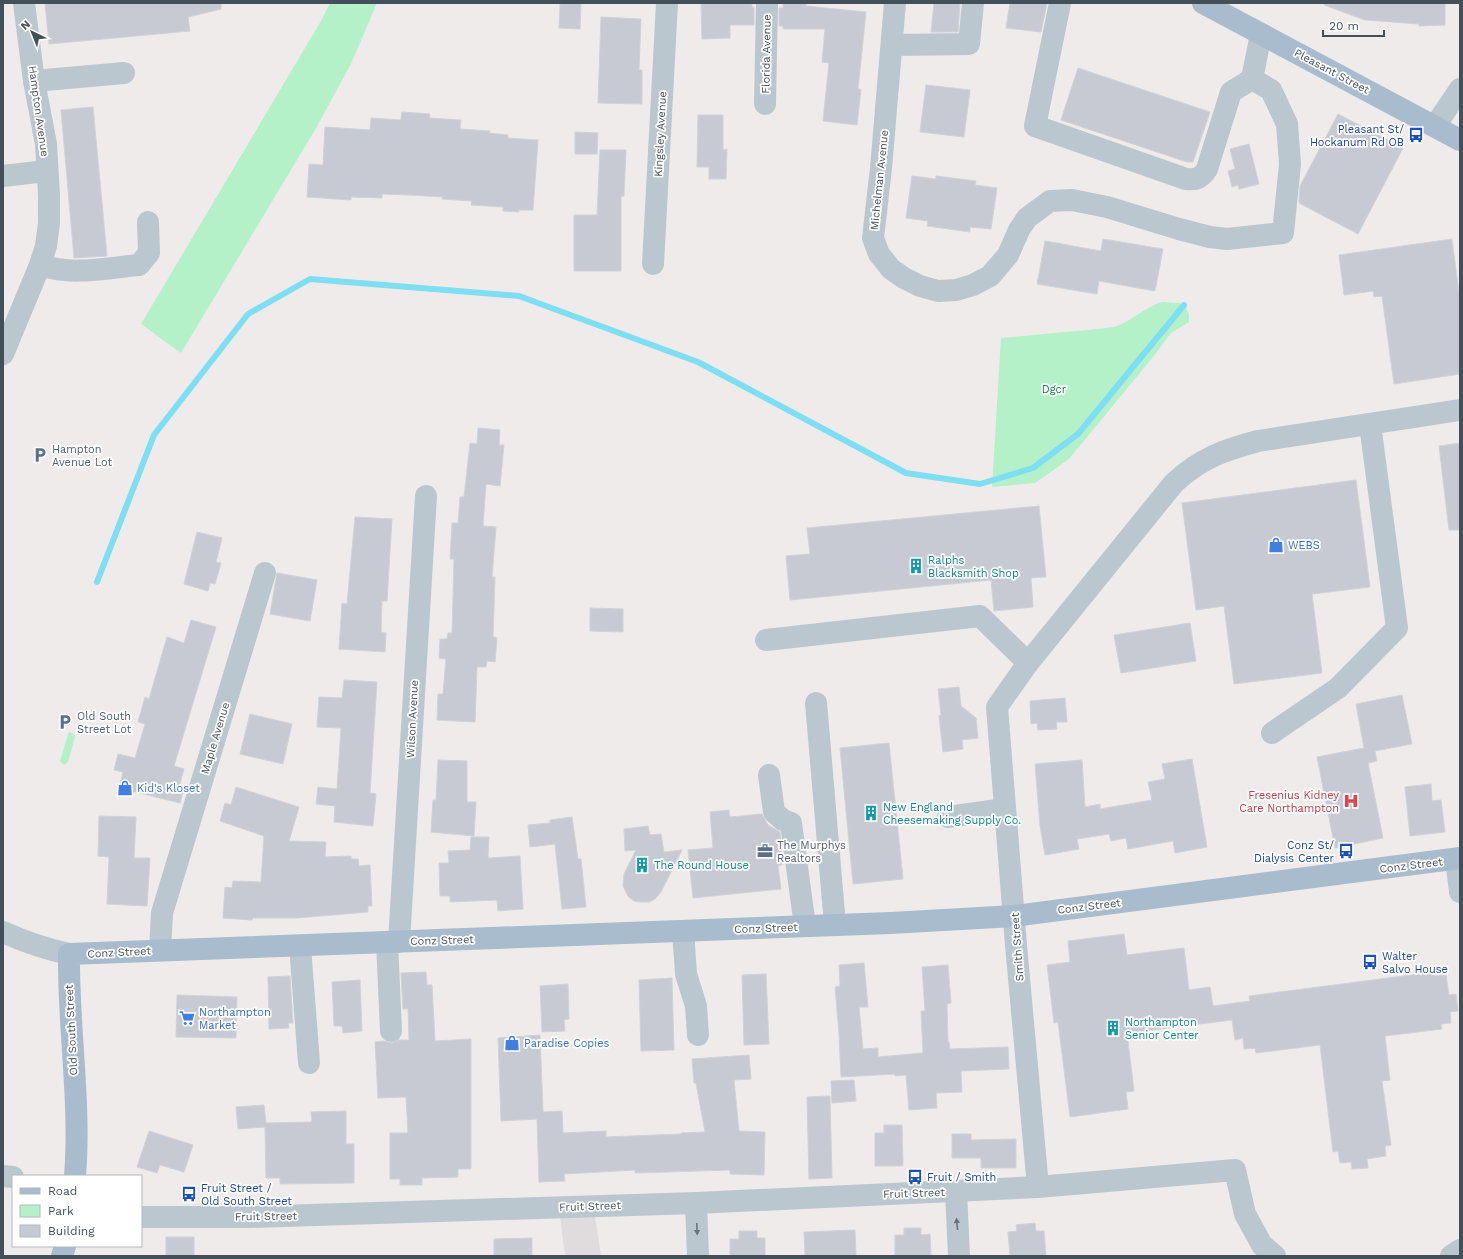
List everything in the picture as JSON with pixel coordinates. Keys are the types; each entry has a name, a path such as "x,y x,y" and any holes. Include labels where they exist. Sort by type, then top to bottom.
{"main road":[{"name":"Pleasant Street","path":"1203,3 1460,140"},
{"name":"Conz Street","path":"69,954 835,925 1014,916 1458,859"},
{"name":"Old South Street","path":"69,954 68,982 75,1097 75,1175"}],"street":[{"name":"Hampton Avenue","path":"3,354 40,266 46,246 49,223 46,144 34,81 24,3"},
{"name":"Kingsley Avenue","path":"653,264 667,3"},
{"name":"Florida Avenue","path":"765,104 767,3"},
{"name":"Michelman Avenue","path":"895,3 881,168 873,238 879,254 891,269 920,286 938,291 956,290 973,286 990,276 1008,255 1019,230 1027,218 1050,201 1072,200 1101,206 1210,237 1226,239 1283,233 1290,164 1287,124 1271,90 1252,79"},
{"path":"892,45 969,44 973,3"},
{"path":"1060,3 1034,126 1186,179 1196,180 1202,176 1207,169 1231,92 1252,79 1261,34"},
{"path":"34,81 124,73"},
{"path":"1435,126 1460,89"},
{"path":"3,176 46,172"},
{"path":"40,266 54,270 73,272 139,265 149,253 148,222"},
{"path":"766,640 980,616 1028,663 1174,483 1189,469 1227,449 1258,441 1460,410"},
{"path":"1272,733 1338,688 1397,628 1370,424"},
{"name":"Wilson Avenue","path":"391,1031 393,942 426,496"},
{"name":"Maple Avenue","path":"160,950 162,913 265,573"},
{"name":"Smith Street","path":"1028,663 997,707 1038,1187"},
{"path":"816,703 835,925"},
{"path":"769,775 774,812 783,820 791,823 805,926"},
{"path":"948,817 1005,809"},
{"path":"1458,859 1460,892"},
{"path":"683,931 686,974 696,1006 698,1035"},
{"path":"3,932 43,948 69,954"},
{"path":"300,946 309,1063"},
{"name":"Fruit Street","path":"142,1217 250,1217 696,1203 1038,1187 1236,1170 1245,1214 1262,1245 1275,1256"},
{"path":"956,1191 959,1256"},
{"path":"696,1203 698,1256"},
{"path":"1451,1256 1460,1250"}],"shaded area":[{"path":"560,1216 595,1216 601,1256 565,1256"}],"green space":[{"path":"330,3 377,3 351,64 315,130 181,353 141,324 321,21"},
{"name":"Dgcr","path":"1162,302 1179,303 1185,306 1189,314 1189,322 1171,333 1069,459 1035,483 992,487 1001,338 1114,327"},
{"path":"69,732 75,735 75,737 68,762 64,765 60,761"}],"building":[{"path":"45,3 221,3 221,9 188,17 190,31 49,44"},
{"path":"560,3 581,3 580,29 559,28"},
{"path":"701,3 752,3 752,7 754,7 754,25 730,25 730,38 702,39"},
{"path":"783,3 806,3 806,6 866,12 858,89 861,90 857,125 823,121 829,63 822,62 825,29 783,29 783,26 779,26 779,8 783,8"},
{"path":"934,3 960,3 958,32 931,32"},
{"path":"1010,3 1047,3 1041,32 1006,28"},
{"path":"1325,3 1445,3 1445,25 1419,26 1419,24 1365,20 1324,5"},
{"path":"601,17 641,19 639,70 642,70 642,104 598,103"},
{"path":"1078,68 1210,112 1193,162 1187,162 1061,120"},
{"path":"926,85 970,90 964,137 920,132"},
{"path":"93,107 107,256 74,258 61,110"},
{"path":"402,112 430,114 429,118 461,120 460,129 490,131 489,133 508,135 508,138 538,140 533,210 519,210 519,212 503,211 503,207 471,205 472,201 442,199 443,197 409,195 382,194 382,198 351,197 351,200 307,197 309,164 323,165 325,127 370,130 371,118 401,120"},
{"path":"1338,114 1403,148 1358,234 1299,203 1300,186"},
{"path":"698,115 723,115 723,150 727,149 726,179 709,179 709,167 697,167"},
{"path":"575,132 598,133 597,154 575,154"},
{"path":"1249,144 1259,184 1239,189 1238,185 1232,187 1228,171 1235,169 1230,149"},
{"path":"600,150 626,150 624,196 621,196 621,271 574,271 574,215 597,215"},
{"path":"912,176 936,179 936,176 976,181 975,185 997,188 991,229 970,227 970,232 927,226 928,221 906,218"},
{"path":"1103,239 1163,249 1155,291 1099,281 1097,294 1037,284 1045,241 1101,251"},
{"path":"1452,239 1460,301 1460,374 1394,384 1382,296 1374,297 1373,291 1344,295 1339,255"},
{"path":"478,428 500,430 499,445 504,445 500,486 486,484 483,526 496,527 492,577 495,577 493,637 497,638 495,662 487,661 486,667 477,667 475,722 437,720 438,694 443,694 446,659 439,658 440,639 447,639 448,633 452,633 454,559 450,559 452,523 458,523 460,497 464,497 470,443 477,444"},
{"path":"1460,443 1460,530 1449,530 1439,446"},
{"name":"WEBS","path":"1356,480 1370,587 1312,594 1322,673 1234,684 1224,606 1196,610 1182,503"},
{"name":"Ralphs Blacksmith Shop","path":"1039,506 1046,577 1031,578 1033,607 994,611 991,580 790,600 786,556 810,554 807,528"},
{"path":"355,517 392,519 387,601 382,601 381,632 386,633 385,652 339,649 342,603 347,604"},
{"path":"197,532 222,538 216,562 221,563 215,584 210,583 208,591 184,584"},
{"path":"277,573 317,580 310,621 270,614"},
{"path":"590,608 623,609 623,632 590,631"},
{"path":"191,620 216,627 174,766 184,769 179,787 184,788 180,803 119,788 123,772 114,770 118,754 135,758 145,724 138,722 145,697 149,699 167,637 184,643"},
{"path":"1190,623 1196,661 1121,673 1114,635"},
{"path":"344,680 377,682 370,793 376,794 373,826 334,822 335,806 316,804 318,787 337,789 341,728 317,727 319,697 342,698"},
{"path":"959,687 961,706 976,718 978,738 962,740 963,749 943,752 938,689"},
{"name":"Fresenius Kidney Care Northampton","path":"1402,695 1412,744 1375,751 1377,761 1368,763 1383,838 1335,848 1317,757 1364,748 1356,704"},
{"path":"1065,698 1067,722 1056,722 1057,729 1038,730 1037,723 1031,724 1030,701"},
{"path":"250,714 292,724 283,764 240,754"},
{"name":"New England Cheesemaking Supply Co.","path":"889,743 903,879 853,884 840,748"},
{"path":"1192,759 1207,847 1175,853 1173,841 1128,849 1126,838 1111,841 1109,834 1077,839 1079,849 1045,855 1040,826 1035,764 1082,760 1085,807 1100,804 1100,809 1152,800 1148,782 1165,779 1162,764"},
{"path":"438,760 467,761 467,802 476,802 474,836 431,832 433,800 436,800"},
{"path":"1431,784 1432,801 1441,800 1445,832 1410,836 1405,787"},
{"path":"236,787 299,807 289,841 326,842 325,857 351,856 351,859 358,859 359,866 370,865 372,906 368,906 368,912 297,918 253,918 252,920 223,918 225,887 232,888 233,881 261,882 264,836 220,821 225,803 231,805"},
{"path":"729,810 730,817 762,814 768,825 780,832 783,864 778,866 781,889 693,898 688,850 713,848 710,812"},
{"path":"99,816 136,817 134,858 150,858 147,906 107,904 109,857 98,856"},
{"path":"572,817 578,859 581,859 586,907 562,909 555,844 530,847 528,825 550,823 550,820"},
{"name":"The Round House","path":"648,826 650,835 661,834 664,852 682,850 661,892 655,899 649,902 640,902 634,901 628,896 623,886 624,874 636,850 625,851 624,829"},
{"path":"471,837 489,837 488,858 520,856 523,909 498,911 497,900 450,902 450,896 440,896 439,863 449,863 448,851 470,850"},
{"path":"1124,934 1127,955 1184,948 1189,990 1210,987 1213,1006 1250,1001 1249,996 1434,972 1434,976 1446,975 1449,995 1456,994 1458,1011 1450,1012 1451,1023 1441,1024 1442,1029 1385,1036 1390,1080 1382,1081 1391,1145 1385,1146 1386,1156 1367,1159 1368,1168 1352,1169 1351,1162 1340,1163 1338,1151 1333,1152 1320,1045 1256,1053 1255,1048 1244,1049 1243,1038 1235,1040 1232,1020 1127,1033 1134,1091 1126,1092 1128,1109 1070,1117 1058,1022 1054,1023 1047,965 1070,962 1068,941"},
{"path":"864,963 868,1007 859,1007 863,1049 878,1048 878,1057 923,1053 921,1011 925,1011 922,967 948,965 951,1003 947,1004 948,1042 950,1049 1008,1047 1009,1069 961,1071 962,1092 936,1093 937,1108 909,1110 906,1075 895,1076 895,1074 841,1077 835,987 840,986 839,965"},
{"path":"426,972 427,985 432,985 435,1041 471,1039 471,1169 458,1169 458,1177 422,1178 422,1185 400,1185 400,1179 390,1179 390,1133 408,1133 406,1097 378,1098 375,1042 384,1041 392,1043 399,1040 409,1040 408,1009 403,1009 401,973"},
{"path":"766,974 769,1044 744,1045 742,975"},
{"path":"290,976 293,1023 288,1023 289,1028 269,1029 268,977"},
{"path":"672,978 674,1050 641,1051 639,980"},
{"path":"360,980 362,1031 343,1033 342,1026 334,1026 332,982"},
{"path":"568,984 569,1019 564,1020 565,1031 542,1032 540,986"},
{"path":"177,995 237,997 236,1038 176,1037"},
{"path":"540,1035 543,1112 562,1111 563,1133 606,1131 606,1137 705,1132 696,1083 694,1083 692,1059 749,1055 751,1079 734,1080 739,1131 765,1132 764,1175 730,1174 730,1170 635,1173 635,1170 564,1174 565,1181 539,1182 537,1119 501,1121 498,1038"},
{"path":"854,1080 856,1101 832,1103 831,1081"},
{"path":"830,1096 832,1178 809,1179 807,1097"},
{"path":"264,1105 266,1123 312,1122 311,1112 346,1111 346,1144 354,1144 354,1183 280,1184 280,1178 266,1178 265,1127 238,1129 236,1107"},
{"path":"884,1125 902,1125 903,1166 875,1166 875,1133 884,1133"},
{"path":"149,1131 193,1145 184,1172 160,1165 157,1173 137,1167"},
{"path":"952,1134 971,1134 971,1140 1016,1139 1016,1168 981,1168 981,1158 952,1158"},
{"path":"1035,1223 1036,1231 1044,1231 1046,1256 1010,1256 1008,1232 1017,1231 1016,1225"},
{"path":"904,1228 921,1228 921,1235 930,1234 931,1256 895,1256 895,1235 904,1235"},
{"path":"855,1230 856,1256 805,1256 804,1232"},
{"path":"739,1231 757,1231 757,1238 765,1238 765,1256 730,1256 730,1239 739,1239"},
{"path":"166,1237 194,1237 194,1256 166,1256"},
{"path":"532,1238 532,1256 494,1256 494,1239"}],"waterway":[{"path":"97,582 154,435 248,314 310,279 519,296 698,362 906,473 980,484 1033,468 1078,434 1184,305"}],"place":[{"name":"Pleasant St/ Hockanum Rd OB","path":"1416,135"},
{"name":"Hampton Avenue Lot","path":"40,455"},
{"name":"WEBS","path":"1276,545"},
{"name":"Ralphs Blacksmith Shop","path":"916,566"},
{"name":"Old South Street Lot","path":"65,722"},
{"name":"Kid's Kloset","path":"125,788"},
{"name":"Fresenius Kidney Care Northampton","path":"1351,801"},
{"name":"New England Cheesemaking Supply Co.","path":"871,813"},
{"name":"The Murphys Realtors","path":"765,851"},
{"name":"Conz St/ Dialysis Center","path":"1346,851"},
{"name":"The Round House","path":"642,865"},
{"name":"Walter Salvo House","path":"1370,962"},
{"name":"Northampton Market","path":"187,1018"},
{"name":"Northampton Senior Center","path":"1113,1028"},
{"name":"Paradise Copies","path":"512,1043"},
{"name":"Fruit / Smith","path":"915,1177"},
{"name":"Fruit Street / Old South Street","path":"189,1194"}]}
